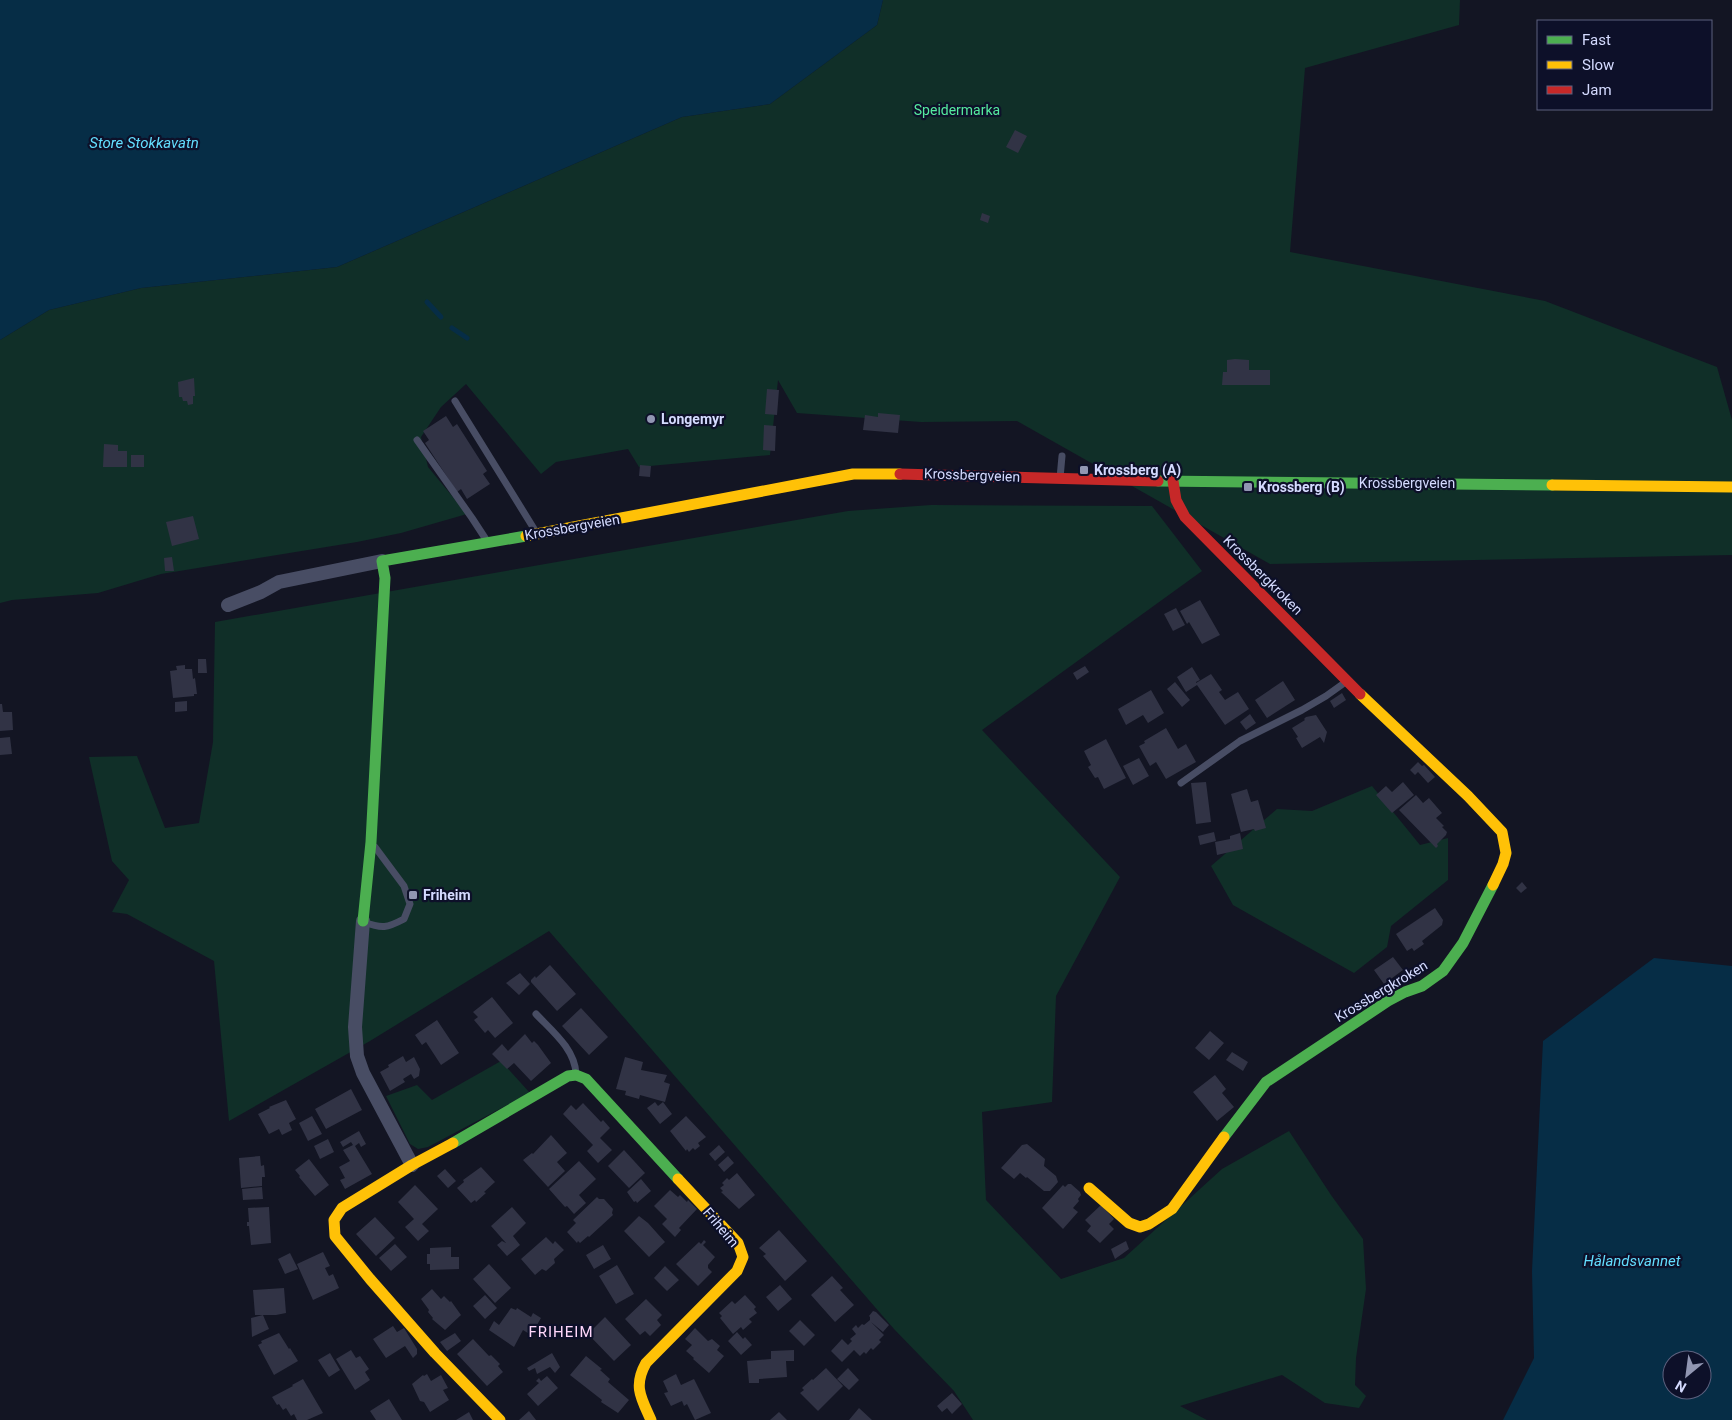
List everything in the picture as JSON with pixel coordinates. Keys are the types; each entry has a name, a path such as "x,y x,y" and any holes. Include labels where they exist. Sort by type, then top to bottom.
{"street":[{"name":"Krossbergveien","path":"228,605 261,592 279,582 382,561 537,534 853,474 927,474 1173,481 1732,487"},
{"name":"Krossbergkroken","path":"1089,1188 1129,1223 1140,1228 1151,1224 1172,1209 1266,1082 1388,1001 1422,986 1443,971 1463,943 1484,906 1506,853 1502,832 1468,796 1347,681 1185,517 1173,496 1173,481"},
{"path":"382,561 385,578 370,842 356,1028 357,1056 367,1082 412,1165"},
{"path":"500,1420 435,1353 335,1236 334,1220 342,1208 412,1165 480,1128 568,1076 576,1075"},
{"name":"Friheim","path":"576,1075 586,1080 738,1243 743,1257 737,1271 646,1363 640,1374 639,1384 641,1398 651,1420"}],"lane":[{"path":"455,401 537,534"},
{"path":"417,440 487,542"},
{"path":"1060,478 1062,456"},
{"path":"1181,783 1240,740 1302,710 1347,681"},
{"path":"364,921 378,928 391,926 404,919 410,904 404,886 370,842"},
{"path":"536,1014 572,1056 576,1066 576,1075"}],"green space":[{"name":"Speidermarka","path":"883,0 1460,0 1459,25 1305,68 1290,252 1545,301 1717,367 1732,420 1732,555 1270,564 1017,421 921,422 797,413 778,380 770,455 639,467 628,449 556,462 541,474 466,384 441,407 421,437 428,467 467,514 401,533 357,542 161,574 98,593 12,600 0,603 0,340 49,310 141,288 337,267 682,117 770,104 877,25"},
{"path":"931,505 1152,506 1202,571 982,730 1120,877 1056,996 1052,1102 982,1112 986,1200 1061,1279 1124,1258 1222,1169 1289,1131 1331,1195 1363,1239 1366,1289 1356,1358 1355,1385 1366,1396 1359,1408 1325,1403 1282,1375 1180,1406 1207,1420 973,1420 954,1391 894,1329 549,931 370,1041 229,1121 214,961 127,914 112,912 129,880 112,861 89,757 137,756 165,828 199,823 213,742 215,622 848,511"},
{"path":"1372,786 1420,845 1448,838 1448,880 1391,926 1387,947 1354,973 1233,905 1211,866 1277,809 1312,811"},
{"path":"501,1061 530,1093 428,1147 418,1149 410,1144 386,1096 417,1085 432,1100"}],"water":[{"name":"Store Stokkavatn","path":"0,0 883,0 877,25 770,104 682,117 337,267 141,288 49,310 0,340"},
{"name":"Hålandsvannet","path":"1654,958 1732,966 1732,1420 1503,1420 1534,1358 1532,1271 1543,1041"}],"building":[{"path":"1015,130 1027,136 1018,153 1006,147"},
{"path":"982,213 990,216 988,223 980,220"},
{"path":"1227,360 1249,360 1249,370 1270,370 1270,385 1222,385 1223,372 1227,372"},
{"path":"194,378 195,396 193,396 193,404 188,405 187,401 183,401 182,397 179,397 178,382"},
{"path":"767,389 779,390 777,415 765,414"},
{"path":"878,413 900,415 898,433 863,430 865,415 878,417"},
{"path":"446,416 453,427 457,424 487,471 483,474 490,484 467,499 461,489 457,492 425,443 429,440 423,431"},
{"path":"764,425 776,426 775,451 763,450"},
{"path":"104,444 118,445 118,451 127,451 127,467 103,467"},
{"path":"131,455 144,455 144,467 131,467"},
{"path":"640,465 651,466 650,477 639,476"},
{"path":"193,516 199,539 172,546 166,522"},
{"path":"172,557 174,571 165,571 164,558"},
{"path":"1200,600 1220,635 1202,644 1180,611"},
{"path":"1176,608 1185,625 1173,631 1164,614"},
{"path":"198,659 206,659 207,673 198,673"},
{"path":"185,665 185,669 192,669 197,694 173,698 170,671 177,670 176,666"},
{"path":"1085,666 1089,672 1077,680 1073,673"},
{"path":"1192,667 1200,680 1196,683 1211,674 1222,690 1219,692 1225,700 1238,692 1249,709 1225,725 1197,685 1186,692 1177,677"},
{"path":"1283,681 1295,700 1267,718 1255,700"},
{"path":"1175,682 1190,700 1182,707 1167,689"},
{"path":"1151,690 1164,713 1148,723 1143,715 1126,725 1118,709"},
{"path":"1342,693 1346,700 1334,708 1330,701"},
{"path":"187,701 187,711 175,712 175,702"},
{"path":"0,704 2,704 3,712 12,712 13,730 0,731"},
{"path":"1250,714 1256,723 1246,730 1240,722"},
{"path":"1316,715 1327,732 1324,743 1320,737 1302,748 1292,728 1305,720 1306,717"},
{"path":"1166,728 1178,749 1186,744 1196,762 1166,779 1156,762 1150,766 1139,746"},
{"path":"10,737 12,754 0,755 0,738"},
{"path":"1106,739 1126,778 1104,789 1098,777 1095,778 1088,767 1091,765 1084,751"},
{"path":"1139,758 1149,776 1133,785 1123,766"},
{"path":"1418,762 1422,766 1424,765 1435,777 1428,783 1418,772 1415,775 1410,770"},
{"path":"1206,782 1211,822 1196,824 1191,783"},
{"path":"1403,782 1414,795 1392,813 1376,795 1386,786 1392,792"},
{"path":"1247,789 1251,802 1258,800 1266,828 1241,832 1231,794"},
{"path":"1416,795 1423,803 1429,798 1442,813 1436,818 1447,832 1436,848 1399,810"},
{"path":"1214,832 1216,841 1200,845 1198,836"},
{"path":"1240,833 1243,849 1217,855 1215,842 1230,839 1230,836"},
{"path":"1522,882 1527,888 1521,893 1516,888"},
{"path":"1435,908 1443,920 1442,925 1422,941 1424,944 1414,951 1412,948 1407,951 1396,934"},
{"path":"1393,957 1403,970 1384,984 1374,970"},
{"path":"550,965 576,994 557,1011 531,982 535,976 536,978"},
{"path":"520,973 530,984 519,995 506,983"},
{"path":"492,997 513,1023 495,1038 488,1030 485,1033 474,1020 478,1017 473,1012"},
{"path":"581,1008 608,1037 589,1055 562,1026"},
{"path":"437,1020 459,1053 441,1065 426,1042 422,1045 415,1035"},
{"path":"1210,1031 1224,1043 1209,1060 1195,1048"},
{"path":"525,1034 532,1043 534,1041 538,1045 551,1063 531,1081 514,1063 507,1069 492,1054 502,1044 508,1051"},
{"path":"1232,1052 1248,1062 1243,1071 1226,1060"},
{"path":"403,1056 406,1062 414,1057 420,1069 419,1076 414,1079 411,1074 403,1079 405,1082 390,1091 380,1072"},
{"path":"625,1057 643,1062 641,1070 667,1075 664,1082 670,1084 665,1102 640,1095 639,1099 625,1095 626,1091 616,1089"},
{"path":"1215,1075 1226,1089 1222,1093 1234,1107 1217,1121 1193,1092"},
{"path":"351,1089 362,1110 326,1129 315,1109"},
{"path":"286,1100 296,1119 289,1123 292,1130 282,1135 279,1129 269,1134 258,1114"},
{"path":"655,1102 658,1106 663,1102 672,1114 660,1124 647,1108"},
{"path":"583,1103 601,1122 603,1120 610,1128 600,1138 612,1150 598,1163 587,1151 593,1145 563,1114 571,1105 576,1110"},
{"path":"312,1116 322,1134 308,1141 299,1123"},
{"path":"686,1116 706,1137 698,1143 700,1146 695,1150 693,1148 689,1152 687,1149 686,1151 670,1131"},
{"path":"359,1131 366,1144 361,1147 359,1143 355,1146 372,1174 345,1189 340,1180 345,1178 339,1167 350,1161 343,1150 353,1145 351,1142 343,1147 340,1142"},
{"path":"551,1135 567,1153 557,1162 565,1171 548,1187 523,1160 533,1154"},
{"path":"328,1139 334,1152 320,1159 314,1146"},
{"path":"1027,1144 1045,1159 1044,1166 1056,1176 1058,1182 1050,1191 1044,1191 1020,1173 1014,1179 1001,1168 1022,1145"},
{"path":"719,1145 725,1152 715,1161 709,1154"},
{"path":"624,1150 645,1173 629,1188 608,1166"},
{"path":"260,1156 261,1166 264,1165 265,1177 262,1177 262,1186 241,1188 239,1158"},
{"path":"728,1156 734,1163 724,1172 718,1165"},
{"path":"309,1159 329,1185 315,1196 295,1170"},
{"path":"579,1161 596,1179 579,1195 586,1203 574,1214 549,1189"},
{"path":"481,1167 495,1182 476,1202 475,1200 471,1203 457,1188 464,1182 463,1180"},
{"path":"445,1169 456,1181 448,1188 437,1176"},
{"path":"737,1173 755,1195 739,1209 721,1192 723,1191 720,1188 724,1185 722,1183 727,1178 729,1180"},
{"path":"641,1179 651,1191 637,1203 636,1201 634,1202 627,1192"},
{"path":"1071,1184 1081,1195 1073,1208 1078,1212 1063,1229 1042,1208 1063,1185 1065,1187"},
{"path":"415,1185 438,1209 422,1224 429,1231 418,1241 405,1227 414,1219 398,1202"},
{"path":"262,1187 263,1199 243,1200 242,1189"},
{"path":"670,1190 678,1197 680,1195 687,1202 688,1200 697,1209 679,1228 681,1230 675,1237 662,1224 667,1219 654,1206"},
{"path":"597,1197 604,1199 613,1209 613,1215 589,1237 577,1243 567,1232 576,1223 573,1220"},
{"path":"1101,1205 1114,1219 1109,1224 1114,1229 1100,1243 1087,1231 1091,1226 1085,1220"},
{"path":"269,1207 271,1243 251,1245 249,1226 247,1226 247,1222 249,1222 248,1208"},
{"path":"512,1207 526,1223 513,1236 520,1245 507,1256 497,1245 502,1241 506,1243 491,1226"},
{"path":"639,1216 665,1242 649,1257 624,1231"},
{"path":"375,1217 395,1238 376,1256 356,1234"},
{"path":"779,1230 807,1261 785,1281 763,1256 766,1254 759,1248"},
{"path":"546,1237 553,1244 555,1241 564,1250 554,1259 555,1263 546,1271 542,1269 535,1275 521,1259"},
{"path":"704,1240 706,1242 703,1245 715,1257 708,1265 712,1272 698,1286 676,1264 699,1242 701,1244"},
{"path":"1126,1241 1129,1249 1115,1259 1111,1249"},
{"path":"395,1244 407,1257 391,1271 379,1258"},
{"path":"603,1245 611,1259 594,1269 586,1255"},
{"path":"451,1247 451,1257 459,1257 459,1269 430,1270 430,1264 427,1264 427,1254 430,1254 430,1248"},
{"path":"323,1252 330,1266 325,1268 329,1276 333,1274 339,1288 313,1300 297,1264"},
{"path":"290,1253 298,1269 285,1274 278,1259"},
{"path":"489,1264 511,1288 495,1303 473,1279"},
{"path":"617,1265 634,1294 616,1304 599,1276"},
{"path":"665,1266 679,1280 667,1291 654,1278"},
{"path":"832,1276 843,1288 840,1290 854,1305 835,1322 811,1295"},
{"path":"780,1285 792,1299 778,1311 766,1297"},
{"path":"284,1288 286,1313 255,1315 253,1290"},
{"path":"432,1289 441,1299 444,1296 451,1301 461,1315 445,1330 432,1319 428,1312 429,1310 421,1299"},
{"path":"485,1295 497,1308 485,1319 473,1306"},
{"path":"745,1295 756,1307 754,1309 757,1313 749,1319 752,1322 743,1330 741,1327 733,1334 720,1318 722,1316 719,1313 732,1301 735,1304"},
{"path":"646,1299 662,1315 657,1320 661,1325 650,1336 645,1331 640,1335 625,1319"},
{"path":"511,1308 516,1310 517,1308 531,1317 533,1313 541,1318 531,1335 523,1330 514,1347 489,1330 494,1321 499,1325"},
{"path":"873,1311 889,1325 883,1332 871,1322 884,1335 879,1340 881,1342 873,1350 871,1348 866,1354 864,1352 860,1356 854,1350 842,1362 831,1351 842,1339 848,1345 852,1341 850,1339 856,1334 852,1329 856,1325 858,1328 862,1324 864,1325 870,1320 869,1316"},
{"path":"263,1315 269,1329 252,1337 251,1318"},
{"path":"605,1317 631,1345 614,1361 588,1334"},
{"path":"800,1320 815,1335 804,1346 789,1331"},
{"path":"393,1326 397,1332 404,1328 417,1349 417,1354 413,1358 405,1346 386,1358 373,1339"},
{"path":"695,1328 708,1341 712,1339 720,1346 717,1350 724,1356 709,1373 686,1351 692,1345 685,1339"},
{"path":"737,1332 752,1345 741,1355 728,1341"},
{"path":"279,1333 298,1361 274,1375 258,1345 262,1343 261,1341"},
{"path":"455,1333 461,1341 447,1351 440,1342"},
{"path":"473,1339 489,1356 491,1355 500,1364 498,1366 503,1372 487,1386 457,1354"},
{"path":"351,1350 356,1358 360,1356 369,1369 365,1372 370,1380 355,1390 336,1359"},
{"path":"794,1350 794,1361 786,1361 787,1377 759,1379 759,1383 749,1383 747,1361 771,1359 771,1351"},
{"path":"330,1353 340,1370 329,1377 318,1360"},
{"path":"552,1353 560,1367 555,1373 550,1367 537,1374 535,1368 529,1371 527,1368"},
{"path":"586,1356 602,1369 600,1370 610,1379 608,1382 629,1400 618,1413 601,1402 602,1400 570,1375"},
{"path":"826,1368 843,1386 818,1411 800,1393 804,1390 802,1388"},
{"path":"848,1368 859,1380 849,1390 837,1379"},
{"path":"427,1374 431,1381 441,1375 448,1388 443,1390 449,1400 430,1412 424,1402 420,1401 412,1384"},
{"path":"676,1374 681,1385 694,1379 711,1413 695,1420 687,1404 684,1406 682,1401 671,1406 664,1393 668,1392 663,1381"},
{"path":"547,1376 558,1388 538,1406 527,1394 539,1383 536,1381 539,1378 541,1381"},
{"path":"303,1379 323,1413 307,1420 297,1420 294,1414 291,1416 286,1408 283,1410 279,1404 277,1405 272,1397"},
{"path":"952,1393 962,1404 952,1414 947,1408 942,1412 937,1406"},
{"path":"389,1399 402,1420 376,1420 370,1411"},
{"path":"859,1408 872,1420 849,1420"},
{"path":"529,1411 536,1420 519,1420"},
{"path":"469,1412 473,1420 456,1420"},
{"path":"779,1412 787,1420 770,1420"}],"waterway":[{"path":"427,302 441,317"},
{"path":"452,328 467,338"}],"traffic: fast":[{"path":"1158,481 1552,485"},
{"path":"363,921 371,842 385,578 382,561 526,536"},
{"path":"1224,1137 1266,1082 1388,1001 1422,986 1443,971 1463,943 1493,885"},
{"path":"453,1143 568,1076 576,1075 586,1079 678,1179"}],"traffic: slow":[{"path":"526,536 853,474 900,474"},
{"path":"1552,485 1732,487"},
{"path":"1360,694 1468,796 1502,832 1506,853 1493,885"},
{"path":"1089,1188 1129,1223 1140,1227 1149,1224 1172,1209 1224,1137"},
{"path":"453,1143 412,1165 342,1208 334,1220 335,1236 435,1353 500,1420"},
{"path":"651,1420 639,1385 646,1363 737,1271 743,1257 738,1243 678,1179"}],"traffic: jam":[{"path":"900,474 1158,481"},
{"path":"1173,481 1176,500 1185,517 1360,694"}],"place":[{"name":"Longemyr","path":"651,419"},
{"name":"Krossberg (A)","path":"1084,470"},
{"name":"Krossberg (B)","path":"1248,487"},
{"name":"Friheim","path":"413,895"}],"district":[{"name":"FRIHEIM","path":"561,1332"}]}
